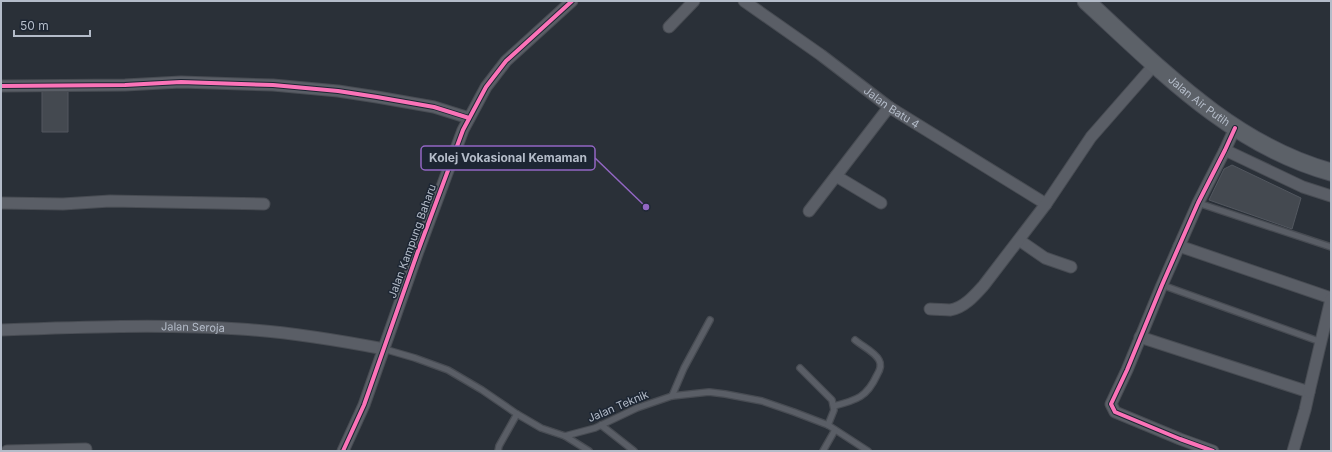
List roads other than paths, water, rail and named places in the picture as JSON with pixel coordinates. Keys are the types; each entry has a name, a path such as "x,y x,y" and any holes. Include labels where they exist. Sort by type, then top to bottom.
{"main road":[{"name":"Jalan Air Putih","path":"1086,1 1199,102 1235,128 1250,138 1274,150 1331,172"}],"street":[{"name":"Jalan Kampung Baharu","path":"343,451 364,405 436,203 463,130 469,118 486,87 506,61 572,1"},
{"path":"669,27 694,1"},
{"name":"Jalan Batu 4","path":"744,1 822,54 889,107 1046,204"},
{"path":"930,309 950,310 962,306 984,285 1046,204 1092,137 1155,64"},
{"path":"1,86 125,85 181,82 272,85 338,91 377,97 434,107 469,118"},
{"path":"809,211 889,107"},
{"path":"1213,451 1134,420 1113,410 1111,404 1198,203 1226,150 1235,128"},
{"path":"1226,150 1303,187 1331,196"},
{"path":"836,176 881,203"},
{"path":"1,204 63,204 110,201 264,204"},
{"path":"1019,240 1045,258 1070,267"},
{"path":"1179,246 1331,298 1305,410 1293,451"},
{"name":"Jalan Seroja","path":"1,330 132,326 242,329 307,336 384,350"},
{"path":"1140,337 1309,392"},
{"path":"7,451 86,449"}],"lane":[{"path":"1198,203 1331,247"},
{"path":"1162,285 1321,342"},
{"path":"672,396 684,368 710,320"},
{"path":"834,406 852,401 864,395 873,383 880,368 879,359 855,340"},
{"path":"384,350 415,358 448,370 541,428 565,436 589,451"},
{"path":"800,368 832,400 834,406 828,425"},
{"name":"Jalan Teknik","path":"565,436 601,425 637,408 672,396 709,392 762,402 794,412 828,425 868,451"},
{"path":"498,451 499,446 517,414"},
{"path":"601,425 634,451"},
{"path":"823,451 835,430"}],"place":[{"name":"Kolej Vokasional Kemaman","path":"646,207"}]}
